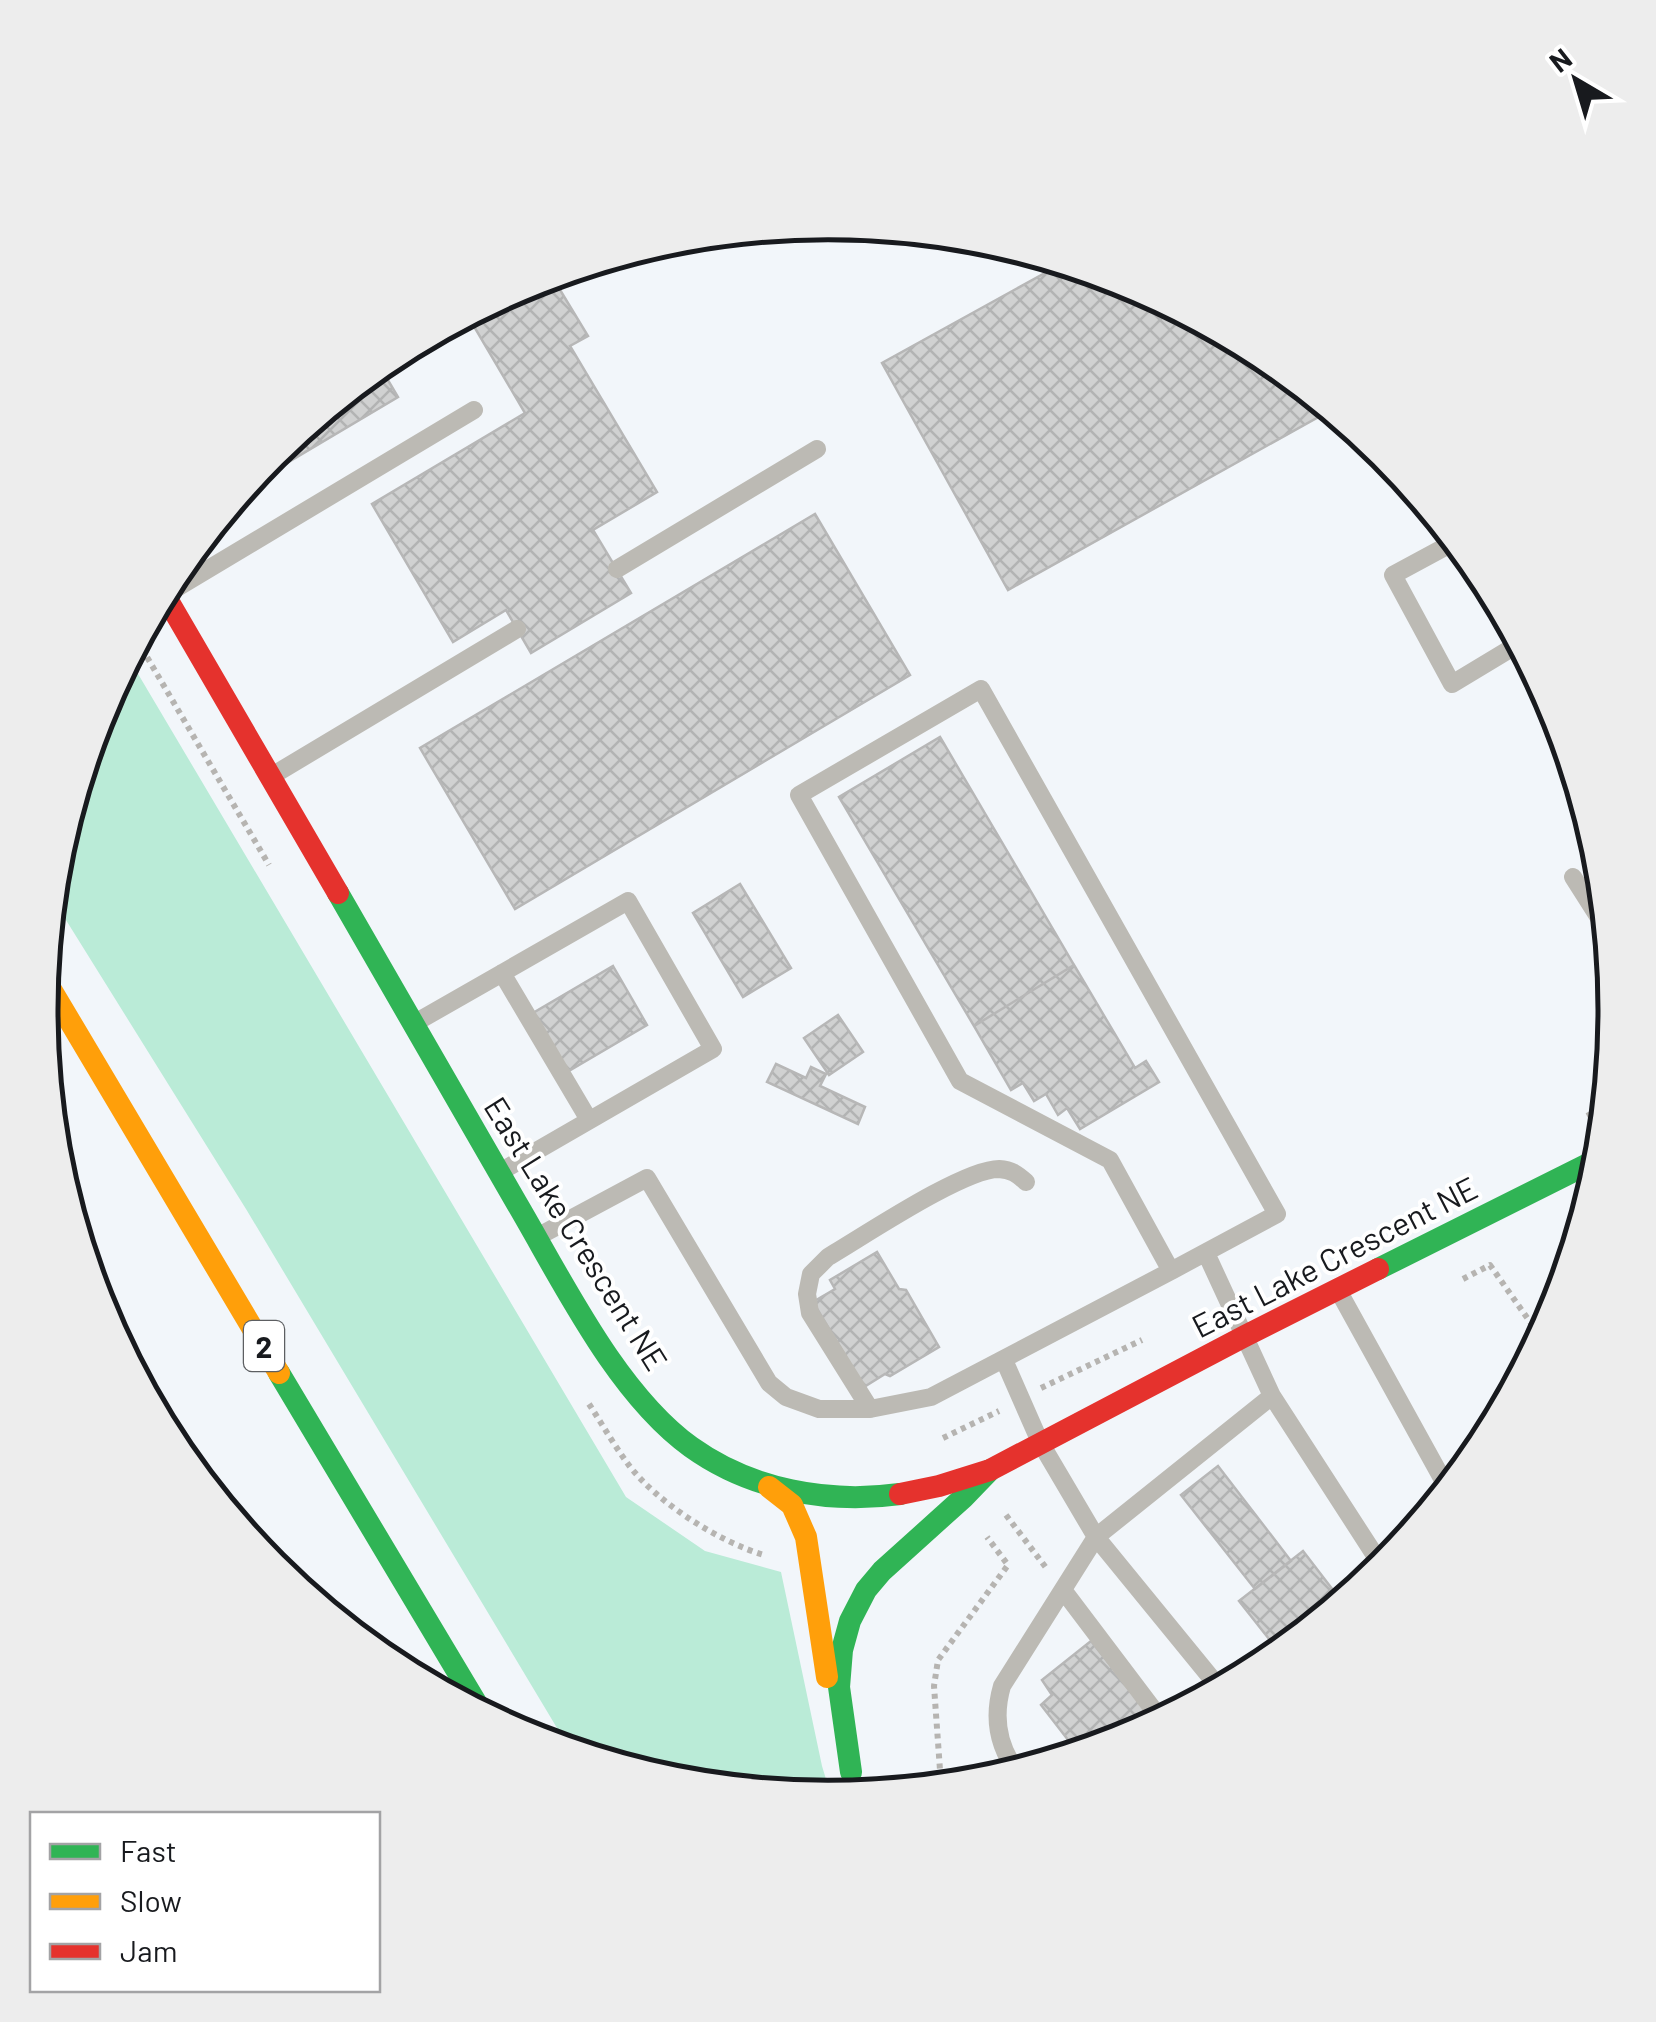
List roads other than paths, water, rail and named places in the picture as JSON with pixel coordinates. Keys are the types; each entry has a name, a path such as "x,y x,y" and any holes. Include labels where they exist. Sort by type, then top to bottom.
{"main road":[{"name":"East Lake Crescent NE","path":"172,608 536,1237 613,1362 654,1413 686,1444 769,1487 885,1496 990,1470 1245,1336 1583,1167"},
{"name":"2","path":"58,1000 470,1693"},
{"path":"851,1772 839,1687 842,1650 850,1621 866,1590 882,1571 990,1470"},
{"path":"769,1487 792,1505 806,1537 827,1676 853,1780"}],"lane":[{"path":"190,578 474,410"},
{"path":"617,569 817,449"},
{"path":"1443,548 1392,575 1452,684 1508,650"},
{"path":"270,777 517,629"},
{"path":"536,1237 648,1178 769,1383 786,1397 819,1409 870,1409 930,1397 1171,1272 1277,1214 981,689 800,795 960,1081 1110,1160 1171,1272"},
{"path":"1573,876 1591,905"},
{"path":"413,1024 628,901 713,1050 499,1172"},
{"path":"502,974 590,1120"},
{"path":"870,1409 810,1313 807,1294 811,1274 828,1257 962,1178 996,1169 1014,1171 1026,1182"},
{"path":"1206,1253 1272,1396 1374,1554"},
{"path":"1338,1290 1441,1477"},
{"path":"1004,1360 1040,1442 1096,1537 1212,1679"},
{"path":"1011,1759 999,1737 996,1708 1002,1686 1096,1537 1272,1396"},
{"path":"1063,1590 1153,1709"}]}
